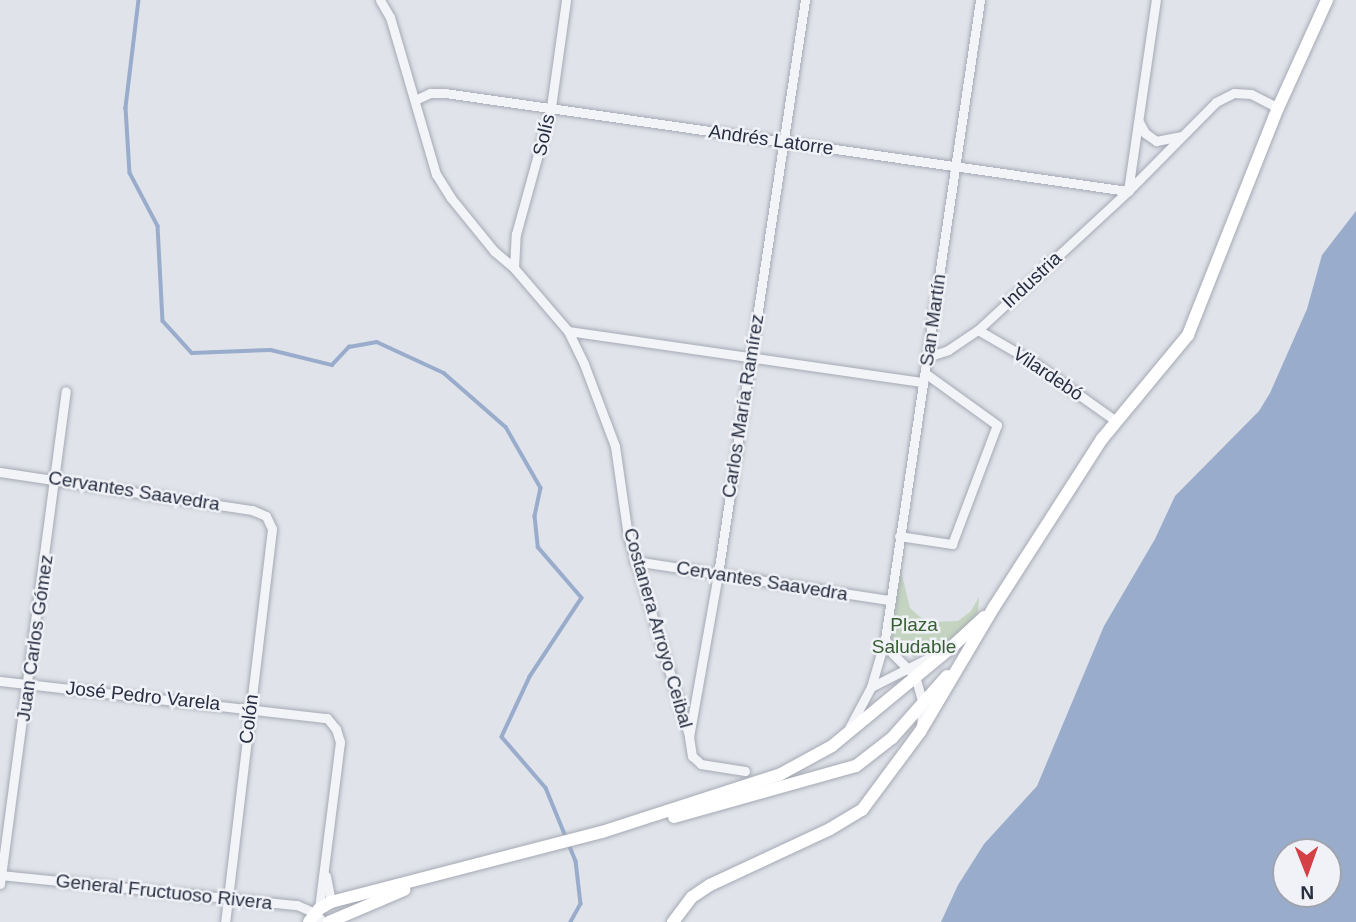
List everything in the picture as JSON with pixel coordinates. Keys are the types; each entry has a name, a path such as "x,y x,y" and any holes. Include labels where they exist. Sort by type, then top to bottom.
{"street":[{"name":"Costanera Arroyo Ceibal","path":"380,0 390,17 436,174 451,198 494,251 514,268 568,331 605,414 615,446 634,561 689,737"},
{"name":"Solís","path":"514,268 516,234 551,107 566,0"},
{"name":"Carlos María Ramírez","path":"689,737 718,574 806,0"},
{"name":"San Martín","path":"846,735 871,687 885,639 980,0"},
{"path":"1128,191 1156,0"},
{"path":"673,922 680,908 710,885 830,829 862,810 920,732 994,607 1116,421 1188,335 1278,108 1327,0"},
{"name":"Andrés Latorre","path":"415,100 430,93 444,93 1128,191"},
{"name":"Industria","path":"927,357 948,350 978,330 1128,191 1216,102 1234,93 1251,94 1278,108"},
{"path":"1139,122 1144,133 1156,141 1183,136"},
{"name":"Vilardebó","path":"978,330 1033,362 1116,421"},
{"path":"568,331 924,378 998,425 952,544 899,536"},
{"name":"Juan Carlos Gómez","path":"0,878 57,479 66,391"},
{"name":"Cervantes Saavedra","path":"0,472 252,510 266,516"},
{"name":"Colón","path":"225,922 272,529 266,516"},
{"name":"Cervantes Saavedra","path":"634,561 889,600"},
{"path":"871,687 910,672 954,645 994,607"},
{"path":"885,639 910,672 923,704 920,732"},
{"path":"628,824 660,821 856,766 892,738 967,655"},
{"path":"319,914 457,870 603,832 779,775 806,763 846,735 910,672"},
{"name":"José Pedro Varela","path":"0,681 250,707 327,718 336,729 340,742 319,914"},
{"path":"689,737 692,756 701,764 745,771"},
{"path":"329,922 457,870"},
{"name":"General Fructuoso Rivera","path":"0,878 297,905 319,914"}],"green space":[{"name":"Plaza Saludable","path":"900,567 910,608 920,617 935,622 958,621 971,611 979,597 978,612 971,625 930,652 914,657 899,650 892,640 891,626"}],"water":[{"path":"1356,211 1356,922 941,922 958,885 984,844 1037,786 1104,626 1155,539 1175,496 1259,411 1270,393 1307,309 1322,255"}],"waterway":[{"path":"139,0 126,108 130,173 158,226 163,321 192,353 271,350 332,365 349,347 377,342 444,373 506,427 541,488 535,516 538,547 582,598 530,677 502,737 546,788 576,861 581,904 571,922"}]}
